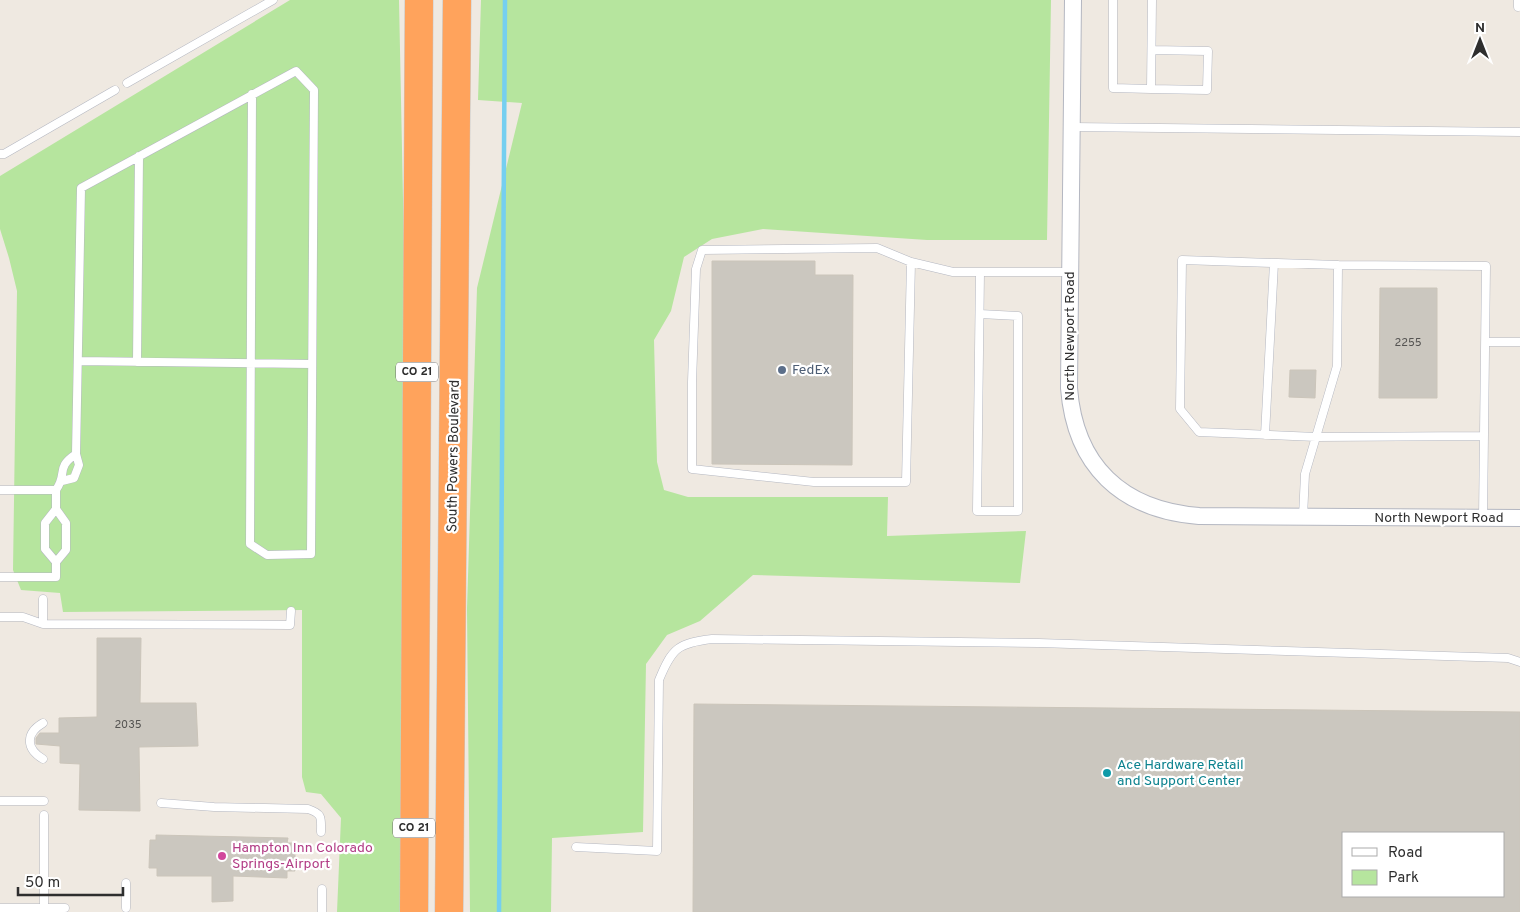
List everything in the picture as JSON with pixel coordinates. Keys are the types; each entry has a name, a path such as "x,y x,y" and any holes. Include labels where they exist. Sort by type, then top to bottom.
{"highway":[{"name":"CO 21","path":"414,912 420,0"},
{"name":"South Powers Boulevard","path":"451,912 457,0"},
{"path":"409,912 414,745"}],"street":[{"name":"North Newport Road","path":"1073,0 1070,405 1081,442 1090,459 1103,475 1118,489 1136,500 1157,509 1177,514 1303,517 1520,518"}],"lane":[{"path":"127,83 273,0"},
{"path":"1113,0 1113,88 1207,90 1208,51 1152,50"},
{"path":"1151,89 1152,0"},
{"path":"62,481 74,478 79,465 76,454 81,188 252,94 296,71 314,90 311,554 267,554 250,544 252,94"},
{"path":"0,154 4,154 115,90"},
{"path":"1072,127 1520,132"},
{"path":"137,362 139,156"},
{"path":"911,262 906,482 814,482 692,469 692,382 696,269 702,250 876,248 911,262 952,272 1070,272"},
{"path":"1483,518 1486,342 1486,266 1338,265 1182,260 1180,410 1199,432 1316,437 1484,436"},
{"path":"1265,434 1274,263"},
{"path":"1303,517 1304,474 1337,366 1338,265"},
{"path":"980,272 976,511 1018,511 1018,316 980,314"},
{"path":"1486,342 1520,342"},
{"path":"78,361 312,364"},
{"path":"0,576 56,576 56,562 66,550 66,523 56,509 56,490 62,481 61,472 66,461 76,454"},
{"path":"0,490 56,490"},
{"path":"56,509 45,523 45,549 56,562"},
{"path":"43,598 43,624"},
{"path":"0,617 23,618 43,624 290,625 291,611"},
{"path":"576,847 657,851 659,680 665,664 673,651 684,644 696,641 712,639 1049,644 1508,658 1520,662"},
{"path":"43,722 35,728 30,738 36,755 43,759"},
{"path":"0,801 44,801"},
{"path":"161,803 214,807 308,809 318,813 321,818 321,832"},
{"path":"44,815 44,908"},
{"path":"126,883 126,908"},
{"path":"322,889 322,912"},
{"path":"0,908 65,908"}],"green space":[{"path":"290,0 399,0 407,528 400,912 337,912 341,818 321,794 306,792 302,777 302,610 63,612 60,593 21,590 13,570 17,291 0,229 0,176"},
{"path":"481,0 1051,0 1047,240 927,240 763,229 712,239 684,257 671,311 654,340 657,462 664,490 688,497 888,497 887,536 1026,531 1020,583 753,575 700,621 667,635 646,664 643,832 552,838 551,912 470,912 467,609 477,288 522,103 478,100"}],"building":[{"name":"FedEx","path":"712,261 815,261 815,275 853,275 852,465 712,464"},
{"path":"1380,288 1437,288 1437,398 1379,398"},
{"path":"1290,370 1316,370 1315,398 1289,397"},
{"path":"97,638 141,638 140,703 196,703 198,746 139,747 140,811 79,810 80,764 60,763 60,746 36,744 36,738 40,733 59,733 59,718 97,717"},
{"name":"Ace Hardware Retail and Support Center","path":"694,704 1520,712 1520,912 693,912"},
{"name":"Hampton Inn Colorado Springs-Airport","path":"156,835 288,838 287,843 295,843 295,871 287,871 287,878 233,876 233,901 212,902 212,876 157,876 157,868 149,868 150,840 156,840"}],"waterway":[{"path":"499,912 505,0"}],"place":[{"name":"FedEx","path":"782,370"},
{"name":"Ace Hardware Retail and Support Center","path":"1107,773"},
{"name":"Hampton Inn Colorado Springs-Airport","path":"222,856"}]}
